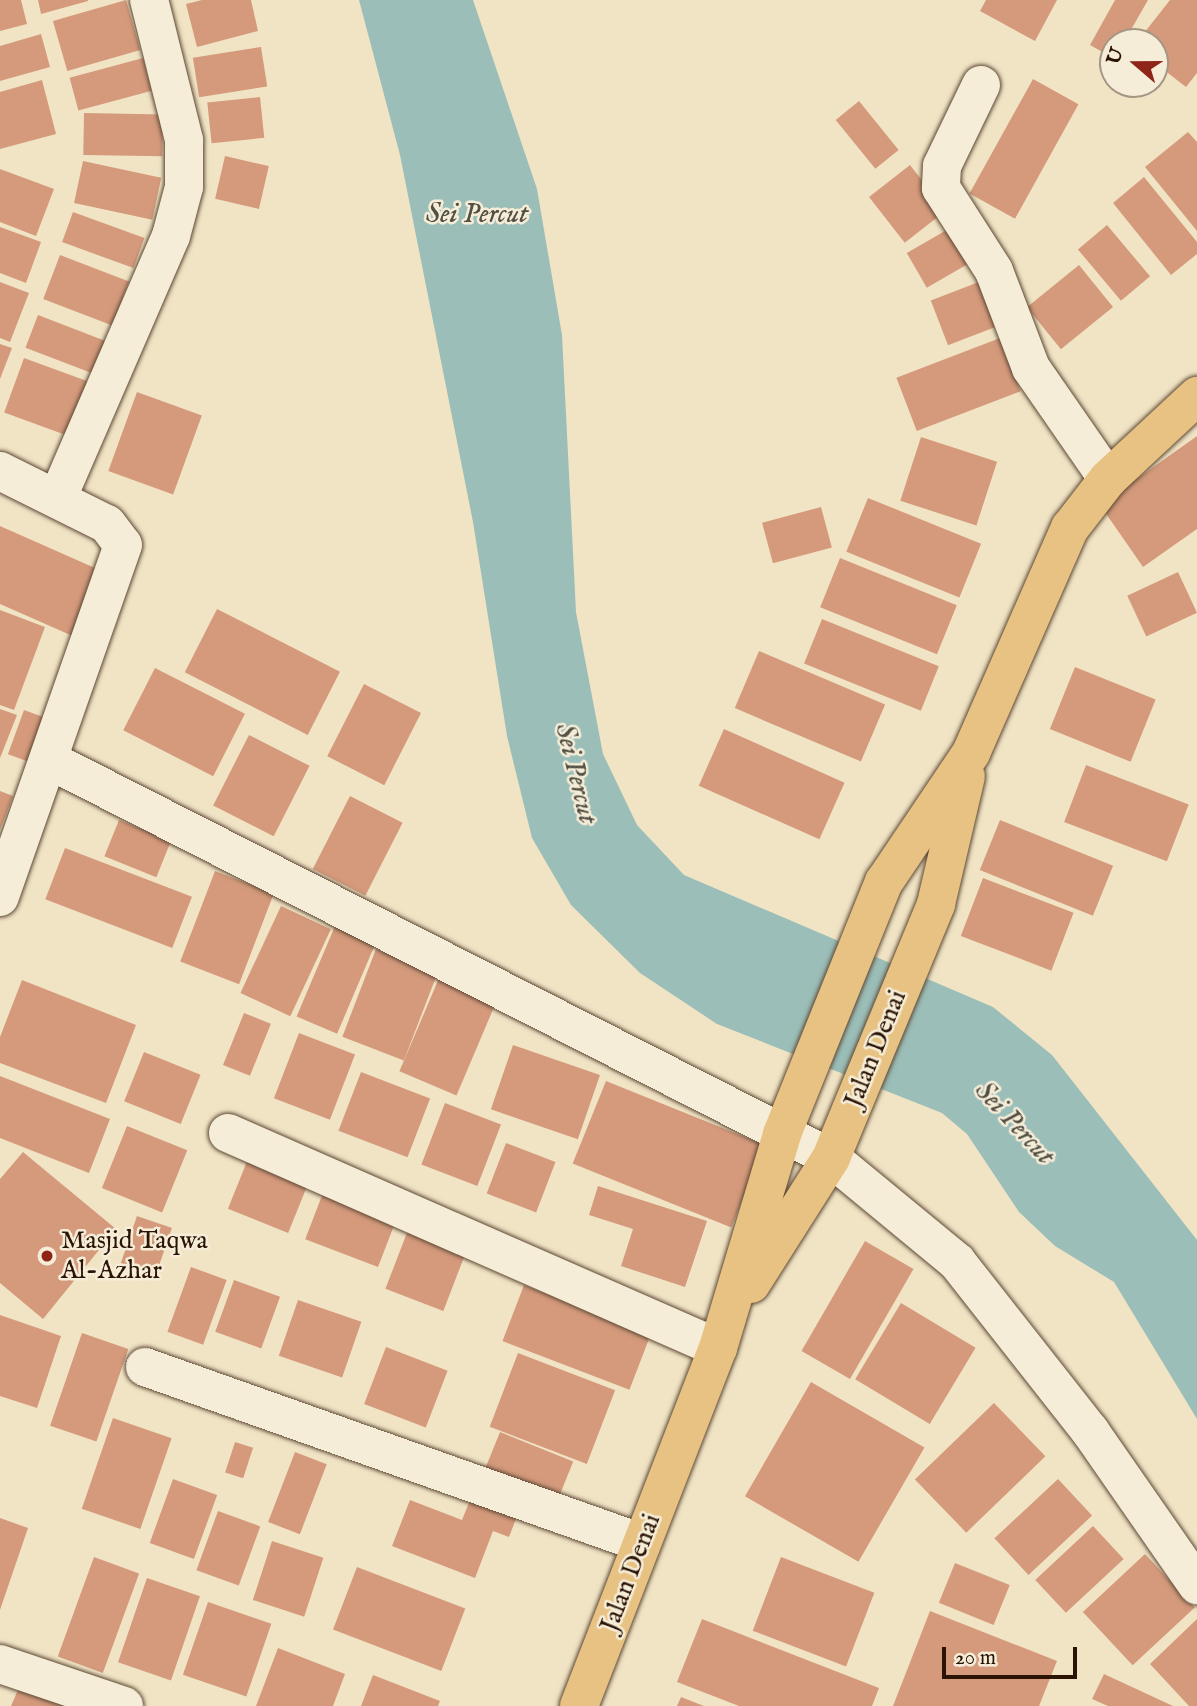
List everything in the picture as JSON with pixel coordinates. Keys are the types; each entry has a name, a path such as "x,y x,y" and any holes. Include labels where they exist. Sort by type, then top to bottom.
{"main road":[{"name":"Jalan Denai","path":"579,1706 722,1334 782,1134 884,881 971,753 1070,528 1108,478 1197,396"},
{"name":"Jalan Denai","path":"722,1334 831,1158 936,904 971,753"}],"street":[{"path":"58,497 171,236 184,187 184,140 149,0"},
{"path":"981,85 942,166 941,188 994,271 1031,368 1108,478"},
{"path":"0,471 58,497 107,524 123,545 51,761 0,897"},
{"path":"51,761 831,1158 957,1262 1090,1432 1197,1586"},
{"path":"228,1133 722,1334"},
{"path":"145,1367 642,1543"},
{"path":"0,1664 124,1706"}],"water":[{"name":"Sei Percut","path":"359,0 473,0 537,189 562,335 576,612 603,754 637,825 684,875 993,1007 1052,1055 1197,1240 1197,1419 1114,1282 1055,1246 1019,1212 967,1134 942,1113 717,1024 640,973 571,905 532,838 507,736 473,522 400,155"}],"building":[{"path":"0,0 21,0 27,24 0,31"},
{"path":"38,0 88,0 88,1 41,14"},
{"path":"126,0 140,50 67,71 53,21"},
{"path":"202,0 251,0 258,31 197,47 186,4"},
{"path":"986,0 1057,0 1035,41 980,11"},
{"path":"1115,0 1148,0 1132,28 1099,28"},
{"path":"1170,0 1197,0 1197,73 1186,87 1169,74 1169,28 1148,28"},
{"path":"1099,29 1099,50 1090,45"},
{"path":"41,34 50,67 0,81 0,46"},
{"path":"261,47 267,87 199,97 193,58"},
{"path":"143,58 152,91 78,111 70,78"},
{"path":"1033,79 1078,104 1015,219 969,194"},
{"path":"42,80 56,134 0,149 0,92"},
{"path":"260,97 264,138 212,143 207,103"},
{"path":"859,101 899,150 875,169 836,120"},
{"path":"84,113 163,114 162,156 83,155"},
{"path":"1188,132 1197,142 1197,231 1145,167"},
{"path":"225,156 269,166 259,209 215,199"},
{"path":"83,161 161,178 152,220 74,203"},
{"path":"910,165 946,211 905,243 869,197"},
{"path":"0,169 54,189 36,236 0,222"},
{"path":"1144,177 1197,242 1197,254 1171,275 1113,203"},
{"path":"73,212 144,238 133,268 62,242"},
{"path":"957,224 977,259 927,288 907,253"},
{"path":"1107,225 1150,276 1121,301 1078,249"},
{"path":"0,227 41,242 26,283 0,273"},
{"path":"60,255 129,282 112,325 43,299"},
{"path":"1079,265 1113,307 1061,349 1027,307"},
{"path":"984,280 1001,325 948,345 931,300"},
{"path":"0,282 29,293 10,342 0,338"},
{"path":"38,315 106,341 94,374 25,348"},
{"path":"1000,338 1020,391 917,431 896,378"},
{"path":"0,344 12,348 0,379"},
{"path":"24,358 92,383 72,437 4,413"},
{"path":"137,392 202,416 173,495 108,471"},
{"path":"1197,436 1197,529 1143,567 1100,505"},
{"path":"921,437 997,462 976,525 900,501"},
{"path":"868,498 981,544 959,597 846,552"},
{"path":"821,507 832,548 773,563 762,523"},
{"path":"0,526 113,576 84,641 0,604"},
{"path":"840,558 957,605 937,654 820,607"},
{"path":"1178,572 1197,613 1146,636 1127,596"},
{"path":"217,609 340,672 308,735 185,672"},
{"path":"0,610 45,627 14,710 0,705"},
{"path":"822,619 939,666 921,711 804,664"},
{"path":"759,651 885,705 861,762 735,708"},
{"path":"1075,667 1156,700 1131,762 1050,729"},
{"path":"155,668 245,714 213,776 123,730"},
{"path":"364,684 421,713 384,785 327,756"},
{"path":"0,709 17,715 0,758"},
{"path":"24,710 57,722 41,766 8,754"},
{"path":"724,729 845,783 819,839 699,786"},
{"path":"249,735 310,766 274,836 213,805"},
{"path":"1086,765 1189,804 1167,861 1064,822"},
{"path":"0,791 13,796 0,830"},
{"path":"350,796 403,823 365,896 313,869"},
{"path":"119,820 171,841 156,877 104,856"},
{"path":"1000,820 1113,866 1093,916 980,870"},
{"path":"65,848 192,897 172,948 45,899"},
{"path":"215,871 274,894 239,984 180,962"},
{"path":"983,878 1074,913 1051,971 961,936"},
{"path":"281,906 331,929 290,1016 240,993"},
{"path":"338,919 379,936 337,1034 297,1017"},
{"path":"376,949 438,973 404,1060 342,1037"},
{"path":"442,971 499,995 456,1096 399,1071"},
{"path":"22,980 136,1025 106,1103 0,1063 0,1037"},
{"path":"244,1013 271,1024 250,1076 223,1065"},
{"path":"299,1033 355,1055 330,1120 274,1098"},
{"path":"513,1045 600,1075 578,1139 491,1109"},
{"path":"144,1052 201,1075 181,1124 124,1101"},
{"path":"361,1072 430,1099 408,1157 338,1131"},
{"path":"0,1076 110,1119 89,1173 0,1138"},
{"path":"606,1081 765,1145 731,1228 573,1164"},
{"path":"445,1103 501,1125 477,1186 421,1165"},
{"path":"127,1126 187,1150 162,1212 102,1188"},
{"path":"506,1143 555,1162 536,1212 487,1193"},
{"name":"Masjid Taqwa Al-Azhar","path":"23,1152 116,1229 43,1319 0,1283 0,1179"},
{"path":"250,1154 310,1178 288,1233 228,1209"},
{"path":"326,1185 399,1213 378,1267 305,1239"},
{"path":"598,1186 707,1221 685,1287 621,1266 633,1229 589,1215"},
{"path":"137,1216 172,1228 156,1275 121,1263"},
{"path":"408,1230 466,1252 443,1311 385,1289"},
{"path":"865,1241 913,1269 850,1379 802,1351"},
{"path":"191,1267 227,1280 203,1345 167,1332"},
{"path":"234,1280 280,1297 261,1348 215,1332"},
{"path":"524,1285 651,1334 629,1390 502,1341"},
{"path":"298,1300 361,1322 342,1378 279,1356"},
{"path":"901,1303 976,1348 930,1424 855,1379"},
{"path":"0,1315 61,1336 37,1408 0,1396"},
{"path":"82,1333 128,1349 96,1442 50,1426"},
{"path":"386,1347 448,1371 426,1428 364,1404"},
{"path":"518,1353 615,1390 587,1464 490,1427"},
{"path":"811,1382 924,1448 858,1562 745,1496"},
{"path":"994,1403 1045,1456 966,1533 915,1479"},
{"path":"113,1418 172,1438 140,1529 82,1509"},
{"path":"500,1432 573,1462 555,1506 482,1477"},
{"path":"235,1442 253,1448 243,1478 225,1472"},
{"path":"295,1452 327,1464 300,1534 268,1522"},
{"path":"173,1479 217,1495 194,1559 150,1543"},
{"path":"1058,1479 1092,1516 1028,1575 994,1538"},
{"path":"473,1493 519,1511 509,1537 493,1531 475,1578 392,1546 410,1500 462,1520"},
{"path":"218,1511 260,1526 239,1586 196,1570"},
{"path":"0,1518 28,1528 0,1610"},
{"path":"1093,1526 1124,1559 1066,1613 1035,1580"},
{"path":"272,1541 323,1558 304,1617 253,1600"},
{"path":"1145,1554 1195,1607 1133,1665 1083,1612"},
{"path":"94,1557 139,1573 103,1673 58,1657"},
{"path":"781,1557 874,1593 846,1667 753,1631"},
{"path":"955,1563 1010,1585 994,1625 939,1603"},
{"path":"357,1567 465,1609 441,1671 333,1630"},
{"path":"147,1578 200,1596 171,1680 118,1662"},
{"path":"208,1602 271,1624 246,1697 183,1675"},
{"path":"930,1611 1057,1661 1039,1706 893,1706"},
{"path":"702,1619 879,1688 872,1706 739,1706 677,1682"},
{"path":"1197,1619 1197,1706 1189,1706 1150,1664"},
{"path":"278,1648 345,1674 333,1706 256,1706"},
{"path":"1104,1674 1173,1706 1108,1706 1092,1699"},
{"path":"373,1675 440,1701 438,1706 361,1706"},
{"path":"20,1685 74,1706 11,1706"},
{"path":"681,1697 704,1706 677,1706"}],"place":[{"name":"Masjid Taqwa Al-Azhar","path":"47,1256"}]}
